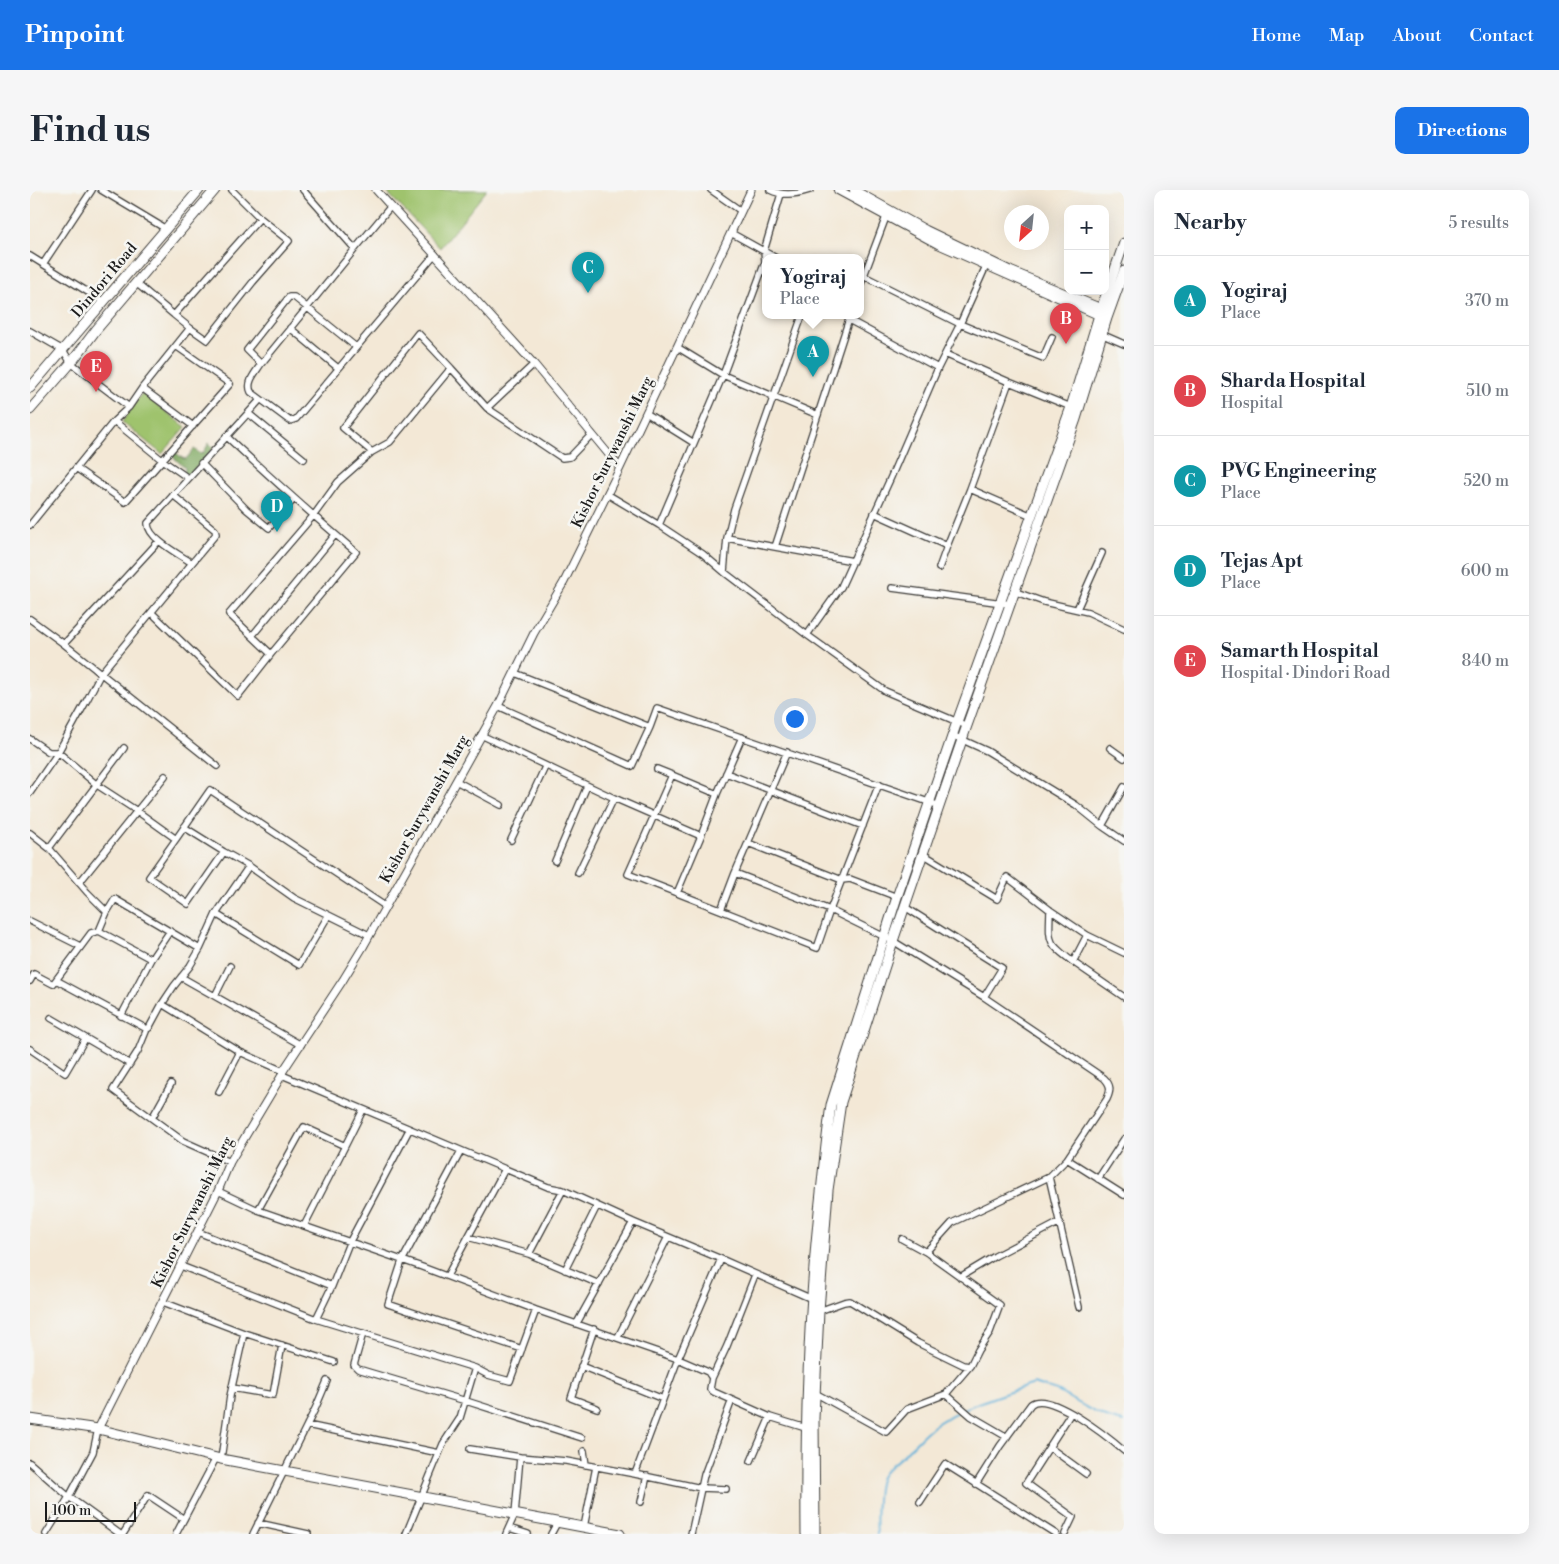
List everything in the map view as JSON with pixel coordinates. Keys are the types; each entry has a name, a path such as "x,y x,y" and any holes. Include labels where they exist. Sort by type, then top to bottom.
{"main road":[{"name":"Dindori Road","path":"30,388 199,190"},
{"path":"30,410 215,190"},
{"path":"838,190 938,244 986,266 1104,313"},
{"path":"854,190 926,230 1104,313"},
{"path":"815,1534 810,1429 815,1393 827,1199 841,1102 888,939 897,897 1000,602 1071,406 1084,377 1124,243"},
{"path":"1104,313 1124,271"},
{"path":"806,1534 812,1299 831,1105 888,939 905,907 962,740 1076,420 1084,377"},
{"path":"986,641 996,645"},
{"path":"971,684 981,688"},
{"path":"30,1419 98,1429 218,1458 620,1534"}],"street":[{"path":"43,264 92,190"},
{"path":"101,190 166,229"},
{"path":"136,283 207,340 253,282 289,241 260,218 232,190"},
{"path":"303,190 355,249"},
{"path":"376,190 534,364 620,468"},
{"path":"711,190 741,211"},
{"name":"Kishor Surywanshi Marg","path":"98,1429 198,1232 230,1162 369,935 498,706 534,633 564,582 751,190"},
{"path":"770,190 782,194 810,190"},
{"path":"764,254 782,194"},
{"path":"390,206 262,364 248,387 251,392 260,400 290,420 293,420 434,254"},
{"path":"864,272 886,216"},
{"path":"174,315 260,218"},
{"path":"731,233 769,254"},
{"path":"30,256 104,302"},
{"path":"807,635 841,587 938,368 986,266"},
{"path":"658,524 724,375 762,270"},
{"path":"864,276 960,324 1042,358 1052,338"},
{"path":"262,364 248,352 248,347 289,297 294,297 356,347"},
{"path":"724,572 734,508 801,319"},
{"path":"775,547 850,319"},
{"path":"852,319 938,368"},
{"path":"30,525 114,421 128,407 190,328"},
{"path":"290,328 338,368"},
{"path":"30,331 63,350 71,363 128,407"},
{"path":"372,452 343,428 418,333 487,408 562,458 570,457 592,434"},
{"path":"1098,333 1124,344"},
{"path":"76,468 125,502 230,384 176,346"},
{"path":"677,347 724,375 818,415"},
{"path":"945,354 1071,406"},
{"path":"487,408 534,364"},
{"path":"271,654 229,614 314,515 338,482 372,452 390,442 450,368"},
{"path":"939,568 1009,382"},
{"path":"142,388 193,426"},
{"path":"192,563 159,541 150,531 148,522 260,400"},
{"path":"646,412 694,443"},
{"path":"248,413 304,459"},
{"path":"114,421 162,460 188,478"},
{"path":"152,613 238,696 356,552 294,499 226,436"},
{"path":"201,463 246,509 269,528 294,499"},
{"path":"970,489 1032,516"},
{"path":"30,793 58,752 101,673 216,534 215,530 173,494"},
{"path":"607,494 658,524 703,554 807,635 885,690 967,726"},
{"path":"874,513 947,546"},
{"path":"252,636 335,535"},
{"path":"728,538 853,561"},
{"path":"64,644 159,541"},
{"path":"1078,609 1102,553"},
{"path":"892,588 1010,604"},
{"path":"1005,589 1044,602 1088,612 1124,629"},
{"path":"30,619 217,766"},
{"path":"515,673 650,727"},
{"path":"498,706 632,766 657,708 940,806"},
{"path":"481,735 654,817 701,836"},
{"path":"952,736 987,751 1076,805 1124,841"},
{"path":"677,892 742,737"},
{"path":"30,739 49,752 58,752 97,785 176,839"},
{"path":"48,848 124,748"},
{"path":"1110,748 1124,758"},
{"path":"721,910 735,873 788,752"},
{"path":"511,840 546,767"},
{"path":"657,769 717,794"},
{"path":"726,773 862,826"},
{"path":"672,775 628,874 818,948 830,910 879,784"},
{"path":"79,883 165,776"},
{"path":"456,781 501,806"},
{"path":"555,861 587,786"},
{"path":"1102,826 1124,787"},
{"path":"224,852 188,904 149,877 210,790 385,906"},
{"path":"578,874 614,798"},
{"path":"184,827 249,866 294,898 369,935"},
{"path":"30,833 48,848 107,912"},
{"path":"748,844 842,880 850,879 897,897"},
{"path":"923,854 997,898 1007,877 1087,935 1124,953"},
{"path":"230,1162 184,1141 113,1090 138,1051 147,1029 162,1004 200,949 216,914 249,866"},
{"path":"735,873 830,910 888,939 984,997 1109,1082 1110,1092 1107,1099 1067,1158 1049,1177 952,1223 926,1252"},
{"path":"99,931 114,899 200,949"},
{"path":"905,907 1002,968 984,997"},
{"path":"1050,910 1049,937 1054,948 1124,997"},
{"path":"216,914 299,965 328,916"},
{"path":"30,922 80,946"},
{"path":"30,981 34,974 52,984 91,933 99,931 151,960"},
{"path":"121,1016 151,960 170,931"},
{"path":"1073,962 1087,935"},
{"path":"215,996 230,966"},
{"path":"181,977 301,1045"},
{"path":"56,980 147,1029"},
{"path":"162,1004 240,1052 363,1110 548,1187 563,1190 755,1275 761,1275 812,1299"},
{"path":"51,1018 130,1064"},
{"path":"30,1049 65,1073 85,1039"},
{"path":"219,1092 240,1052"},
{"path":"152,1118 172,1084"},
{"path":"304,1226 363,1110"},
{"path":"258,1210 304,1127 345,1146"},
{"path":"316,1319 332,1286 349,1243 409,1130"},
{"path":"1098,1179 1124,1139"},
{"path":"461,1151 402,1260 388,1304 522,1349"},
{"path":"1067,1158 1124,1195"},
{"path":"447,1276 505,1169"},
{"path":"1049,1177 1079,1307"},
{"path":"529,1254 563,1190"},
{"path":"218,1191 258,1210 678,1359 708,1372 712,1378"},
{"path":"565,1270 597,1206"},
{"path":"577,1323 633,1222"},
{"path":"960,1277 995,1256 1060,1222"},
{"path":"198,1232 332,1286"},
{"path":"468,1237 529,1254 599,1284"},
{"path":"618,1337 668,1237"},
{"path":"815,1393 886,1432 907,1409 946,1394 970,1366 990,1332 1000,1305 926,1252 902,1239"},
{"path":"635,1474 678,1359 721,1259"},
{"path":"181,1266 316,1319 475,1368 488,1375 510,1381 536,1310"},
{"path":"755,1275 727,1346 712,1378 711,1390 770,1417 810,1429"},
{"path":"819,1311 850,1301 918,1343 970,1366"},
{"path":"163,1302 244,1333 334,1362"},
{"path":"594,1329 571,1398 597,1408"},
{"path":"176,1534 218,1458 244,1333"},
{"path":"363,1333 354,1365 358,1370 466,1400 582,1438"},
{"path":"232,1388 273,1395 282,1345"},
{"path":"581,1366 663,1399"},
{"path":"406,1534 439,1453 448,1435 460,1418 475,1368"},
{"path":"253,1534 327,1382"},
{"path":"946,1394 971,1416 1007,1437"},
{"path":"690,1534 704,1475 732,1400"},
{"path":"976,1484 1007,1437 1031,1404 1035,1402 1040,1401 1071,1413 1092,1426 1124,1451"},
{"path":"1066,1534 1072,1517 1026,1483 1071,1413"},
{"path":"750,1461 770,1417"},
{"path":"307,1425 439,1453"},
{"path":"46,1534 69,1497 92,1452 98,1429"},
{"path":"1049,1447 1086,1474"},
{"path":"470,1449 520,1458 566,1461 701,1488 726,1489"},
{"path":"584,1451 586,1465"},
{"path":"520,1458 515,1514 508,1531 528,1534"},
{"path":"920,1502 946,1464 1056,1534"},
{"path":"30,1465 69,1497 121,1534 148,1495 184,1519"},
{"path":"584,1527 596,1467"},
{"path":"641,1502 647,1476"},
{"path":"551,1534 556,1523"},
{"path":"258,1524 308,1534"}],"green space":[{"path":"385,190 487,190 440,248"},
{"path":"142,393 186,427 162,454 122,422"},
{"path":"209,443 214,448 188,476 184,474 185,468 170,454 173,450 186,459 194,449 201,454 203,453"}],"waterway":[{"path":"877,1534 877,1496 881,1477 888,1468 931,1428 959,1411 1034,1384 1057,1391 1106,1417 1124,1422"}],"place":[{"name":"PVG Engineering","path":"588,293"},
{"name":"Sharda Hospital","path":"1066,344"},
{"name":"Yogiraj","path":"813,377"},
{"name":"Samarth Hospital","path":"96,392"},
{"name":"Tejas Apt","path":"277,532"}]}
